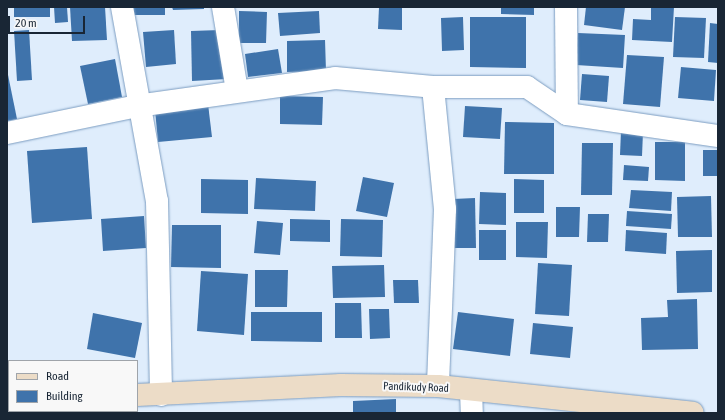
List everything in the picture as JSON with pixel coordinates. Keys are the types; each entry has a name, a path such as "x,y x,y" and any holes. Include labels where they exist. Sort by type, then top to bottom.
{"street":[{"path":"122,7 137,106 157,201 161,395"},
{"path":"223,7 237,91"},
{"path":"566,7 567,114"},
{"path":"7,133 137,106 335,78 432,87 527,87 567,114 718,136"},
{"path":"432,87 444,210 438,386"},
{"name":"Pandikudy Road","path":"138,395 341,385 438,386 693,413"},
{"path":"471,390 472,413"}],"building":[{"path":"14,7 50,7 50,17 14,17"},
{"path":"54,7 67,7 68,22 55,23"},
{"path":"70,7 105,7 107,40 72,41"},
{"path":"127,7 165,7 165,15 127,15"},
{"path":"172,7 204,7 204,9 173,10"},
{"path":"379,7 402,7 402,30 378,29"},
{"path":"501,7 534,7 534,15 501,14"},
{"path":"586,7 625,7 622,30 584,25"},
{"path":"651,7 674,7 672,42 632,40 633,19 651,20"},
{"path":"239,11 267,12 266,43 239,43"},
{"path":"319,11 320,33 280,36 278,13"},
{"path":"463,17 464,50 442,51 441,18"},
{"path":"470,17 526,17 526,68 470,67"},
{"path":"675,17 706,18 704,58 673,57"},
{"path":"710,23 718,24 718,63 708,62"},
{"path":"29,30 32,80 17,81 14,31"},
{"path":"174,30 176,64 146,67 143,32"},
{"path":"220,30 227,79 192,81 191,31"},
{"path":"578,33 625,35 623,68 576,65"},
{"path":"325,40 326,71 287,72 287,41"},
{"path":"278,49 282,73 248,77 245,54"},
{"path":"627,55 664,57 660,107 623,104"},
{"path":"115,59 122,97 88,104 80,66"},
{"path":"681,67 716,70 714,101 678,98"},
{"path":"7,70 17,119 7,121"},
{"path":"582,74 609,76 607,102 580,100"},
{"path":"280,96 323,97 322,125 280,124"},
{"path":"208,104 212,137 158,142 155,110"},
{"path":"465,106 502,108 500,139 463,137"},
{"path":"505,122 554,123 554,174 504,174"},
{"path":"621,131 643,132 642,156 620,155"},
{"path":"655,142 685,142 685,181 655,180"},
{"path":"582,143 613,143 612,195 581,195"},
{"path":"87,147 92,219 32,223 27,151"},
{"path":"703,150 718,150 718,176 703,176"},
{"path":"624,165 649,167 648,181 623,180"},
{"path":"363,177 394,183 387,217 356,211"},
{"path":"256,178 316,181 315,211 254,209"},
{"path":"201,179 248,180 248,214 201,213"},
{"path":"514,179 544,180 544,213 514,213"},
{"path":"631,190 672,192 671,211 629,208"},
{"path":"480,192 506,193 506,225 479,224"},
{"path":"711,196 712,237 678,237 677,197"},
{"path":"475,198 476,248 454,248 453,199"},
{"path":"556,207 580,207 579,237 556,237"},
{"path":"627,211 672,214 671,229 626,226"},
{"path":"588,214 609,214 608,242 587,242"},
{"path":"144,216 146,248 103,251 101,219"},
{"path":"290,219 330,220 330,242 290,241"},
{"path":"341,219 383,220 382,257 340,256"},
{"path":"257,221 283,223 280,255 254,253"},
{"path":"516,222 548,222 547,258 516,257"},
{"path":"172,225 221,225 221,268 171,267"},
{"path":"479,230 506,230 506,260 479,260"},
{"path":"626,230 667,233 666,254 625,251"},
{"path":"712,250 712,292 677,293 676,251"},
{"path":"538,263 572,265 569,316 535,314"},
{"path":"384,265 385,297 333,298 332,266"},
{"path":"255,270 288,270 287,307 255,307"},
{"path":"201,271 248,274 244,335 197,331"},
{"path":"393,280 418,280 419,303 394,303"},
{"path":"697,299 698,349 642,350 641,318 668,317 667,300"},
{"path":"335,303 361,303 362,338 335,338"},
{"path":"369,309 389,309 390,338 370,339"},
{"path":"251,312 322,312 322,342 251,341"},
{"path":"458,312 514,319 510,356 453,349"},
{"path":"93,313 142,323 135,358 87,349"},
{"path":"533,323 573,327 570,358 530,354"},
{"path":"396,399 396,413 353,413 353,401"}]}
